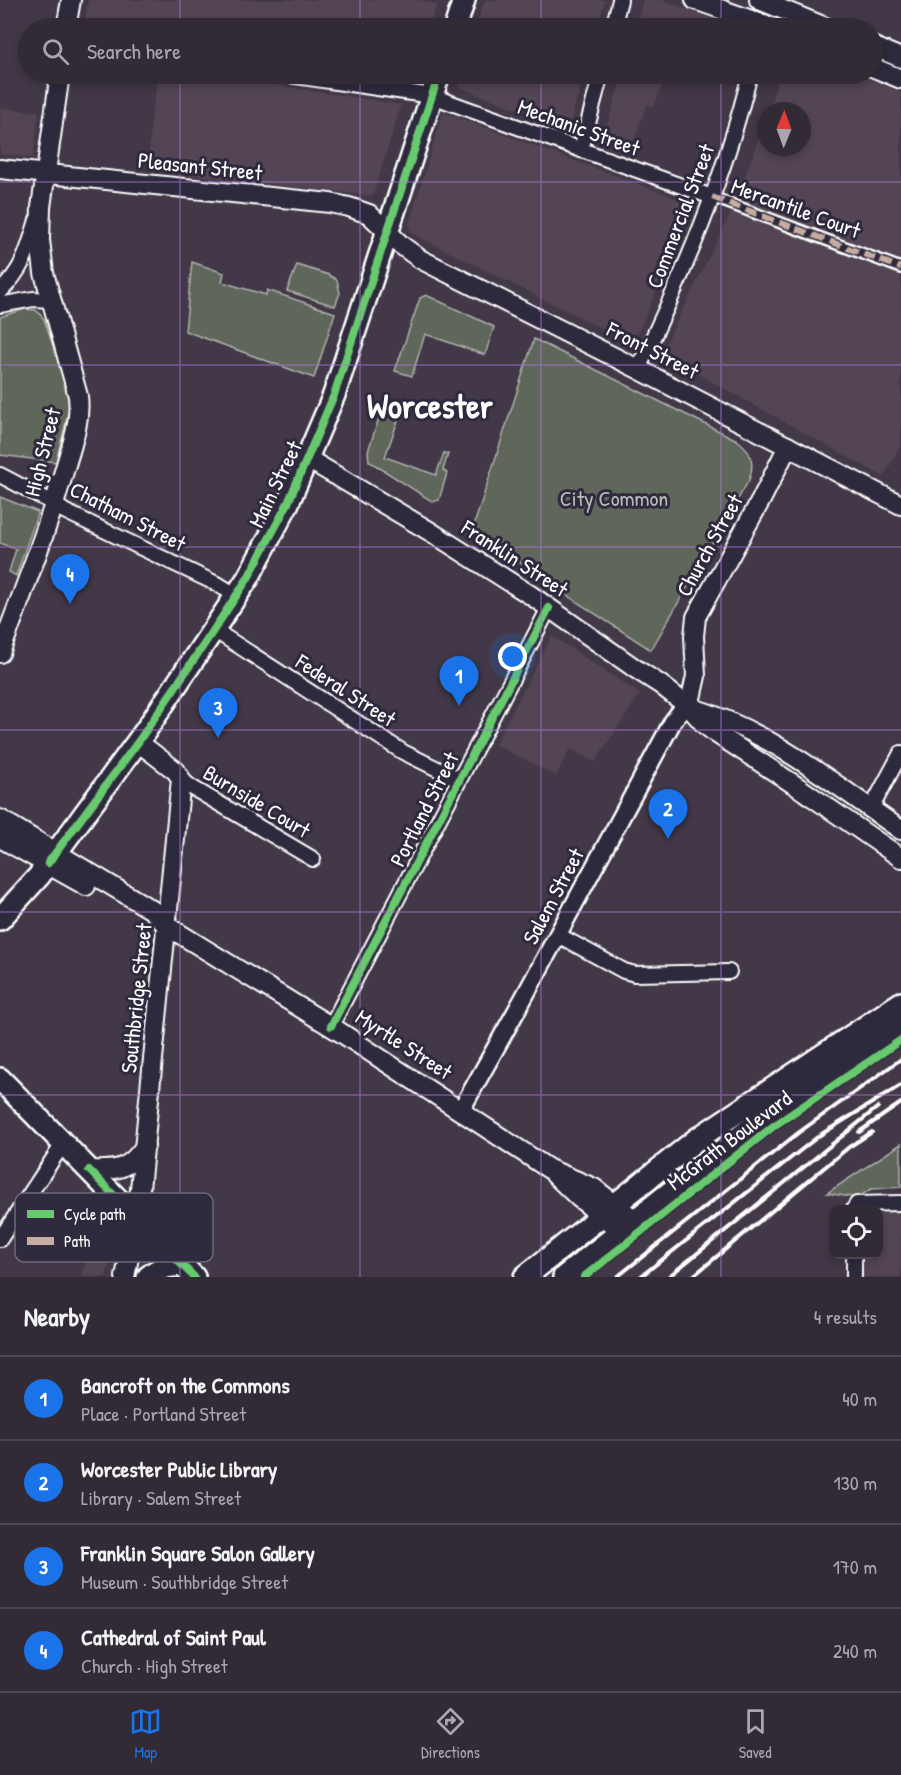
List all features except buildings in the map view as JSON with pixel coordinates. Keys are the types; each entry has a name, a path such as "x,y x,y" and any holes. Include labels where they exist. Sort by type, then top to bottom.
{"main road":[{"path":"68,18 71,0"},
{"path":"695,0 742,18"},
{"path":"457,18 461,1"},
{"path":"764,1 804,18"},
{"path":"883,50 901,58"},
{"path":"883,72 901,79"},
{"name":"High Street","path":"0,653 55,504 76,430 79,410 78,396 44,273 40,240 41,207 59,84"},
{"name":"Main Street","path":"0,919 52,858 138,742 237,596 288,503 334,395 436,84"},
{"name":"Pleasant Street","path":"0,169 340,205 369,214 386,231"},
{"name":"Front Street","path":"386,231 420,259 788,446 899,499"},
{"name":"Church Street","path":"689,707 696,676 694,643 696,617 788,446"},
{"name":"Franklin Street","path":"308,459 457,548 549,608 661,685 689,707 705,725 717,734 901,858"},
{"name":"Franklin Street","path":"689,707 729,720 771,742 813,768 901,830"},
{"path":"138,742 176,771 181,779"},
{"name":"Southbridge Street","path":"139,1193 181,779"},
{"path":"0,819 52,858"},
{"path":"0,838 52,858"},
{"name":"Myrtle Street","path":"52,858 151,923 167,926 331,1026 549,1169 594,1188 608,1210 628,1225"},
{"name":"McGrath Boulevard","path":"525,1277 723,1121 901,1003"},
{"name":"McGrath Boulevard","path":"564,1277 761,1119 901,1025"},
{"path":"0,1079 111,1193"},
{"path":"89,1170 124,1167 138,1156 145,1146"},
{"name":"Southbridge Street","path":"125,1277 128,1262"},
{"path":"148,1277 159,1268 170,1265 188,1271"}],"street":[{"path":"616,18 620,0"},
{"path":"764,1 765,18"},
{"name":"Mechanic Street","path":"350,84 432,96 712,197"},
{"path":"581,150 598,84"},
{"name":"Commercial Street","path":"638,369 667,308 712,197 732,140 747,84"},
{"name":"Mercantile Court","path":"712,197 901,268"},
{"path":"0,292 21,267 41,207"},
{"path":"0,304 33,299 51,300"},
{"name":"Chatham Street","path":"0,475 55,504 63,511 219,585 237,596"},
{"name":"Portland Street","path":"331,1026 392,913 458,779 549,608"},
{"name":"Federal Street","path":"214,630 404,752 458,779"},
{"name":"Salem Street","path":"461,1110 673,721 680,712 689,707"},
{"path":"871,810 901,753"},
{"name":"Burnside Court","path":"181,779 313,859"},
{"path":"558,935 624,971 635,974 729,972"},
{"path":"31,1193 63,1144"},
{"path":"857,1205 901,1203"},
{"path":"0,1239 15,1216"},
{"path":"854,1259 854,1277"}],"shaded area":[{"path":"88,0 420,0 437,5 432,18 85,18"},
{"path":"485,0 605,0 600,18 479,18"},
{"path":"643,0 663,0 710,18 638,18"},
{"path":"156,84 272,84 401,105 373,196 148,170 151,119"},
{"path":"457,84 581,84 569,128 461,88"},
{"path":"620,84 662,84 654,107 647,104 630,151 602,141"},
{"path":"777,84 881,84 901,92 901,444 884,477 667,357 664,347 733,209 757,143 757,156 811,156 811,102 771,102"},
{"path":"0,108 39,112 33,158 0,154"},
{"path":"443,112 695,205 633,344 411,233 409,224"},
{"path":"552,636 640,694 595,762 570,749 556,776 495,744"},
{"path":"883,1210 901,1210 901,1277 863,1277 862,1259 883,1259"},
{"path":"85,1262 110,1262 106,1277 81,1277"}],"green space":[{"path":"192,262 224,273 222,282 266,295 267,290 335,313 314,378 185,331"},
{"path":"297,265 329,275 337,280 340,293 335,306 287,291"},
{"path":"426,295 494,327 485,355 425,334 412,376 395,371 420,298"},
{"path":"25,309 36,310 44,319 67,387 69,409 56,462 0,455 0,317"},
{"name":"City Common","path":"534,339 737,440 749,453 752,468 749,480 651,650 546,582 473,528"},
{"path":"381,412 400,415 385,457 436,475 444,453 448,454 443,470 447,473 439,500 433,502 369,461 368,451"},
{"path":"0,497 38,512 16,576 9,572 16,549 0,543"},
{"path":"901,1144 901,1187 871,1189 857,1198 827,1193"}],"railway":[{"path":"617,1277 798,1133 901,1059"},
{"path":"640,1277 820,1135 901,1085"},
{"path":"859,1132 901,1103"},
{"path":"668,1277 878,1107"},
{"path":"692,1277 849,1147 872,1132"}],"marked path":[{"path":"712,197 901,268"}],"cycle path":[{"path":"48,863 138,742 205,643 248,578 288,503 334,395 436,84"},
{"path":"331,1026 549,608"},
{"path":"584,1277 775,1125 901,1040"},
{"path":"89,1170 112,1193"},
{"path":"179,1262 194,1277"}],"place":[{"name":"Cathedral of Saint Paul","path":"70,604"},
{"name":"Bancroft on the Commons","path":"459,706"},
{"name":"Franklin Square Salon Gallery","path":"218,738"},
{"name":"Worcester Public Library","path":"668,839"}],"district":[{"name":"Worcester","path":"430,406"}]}
